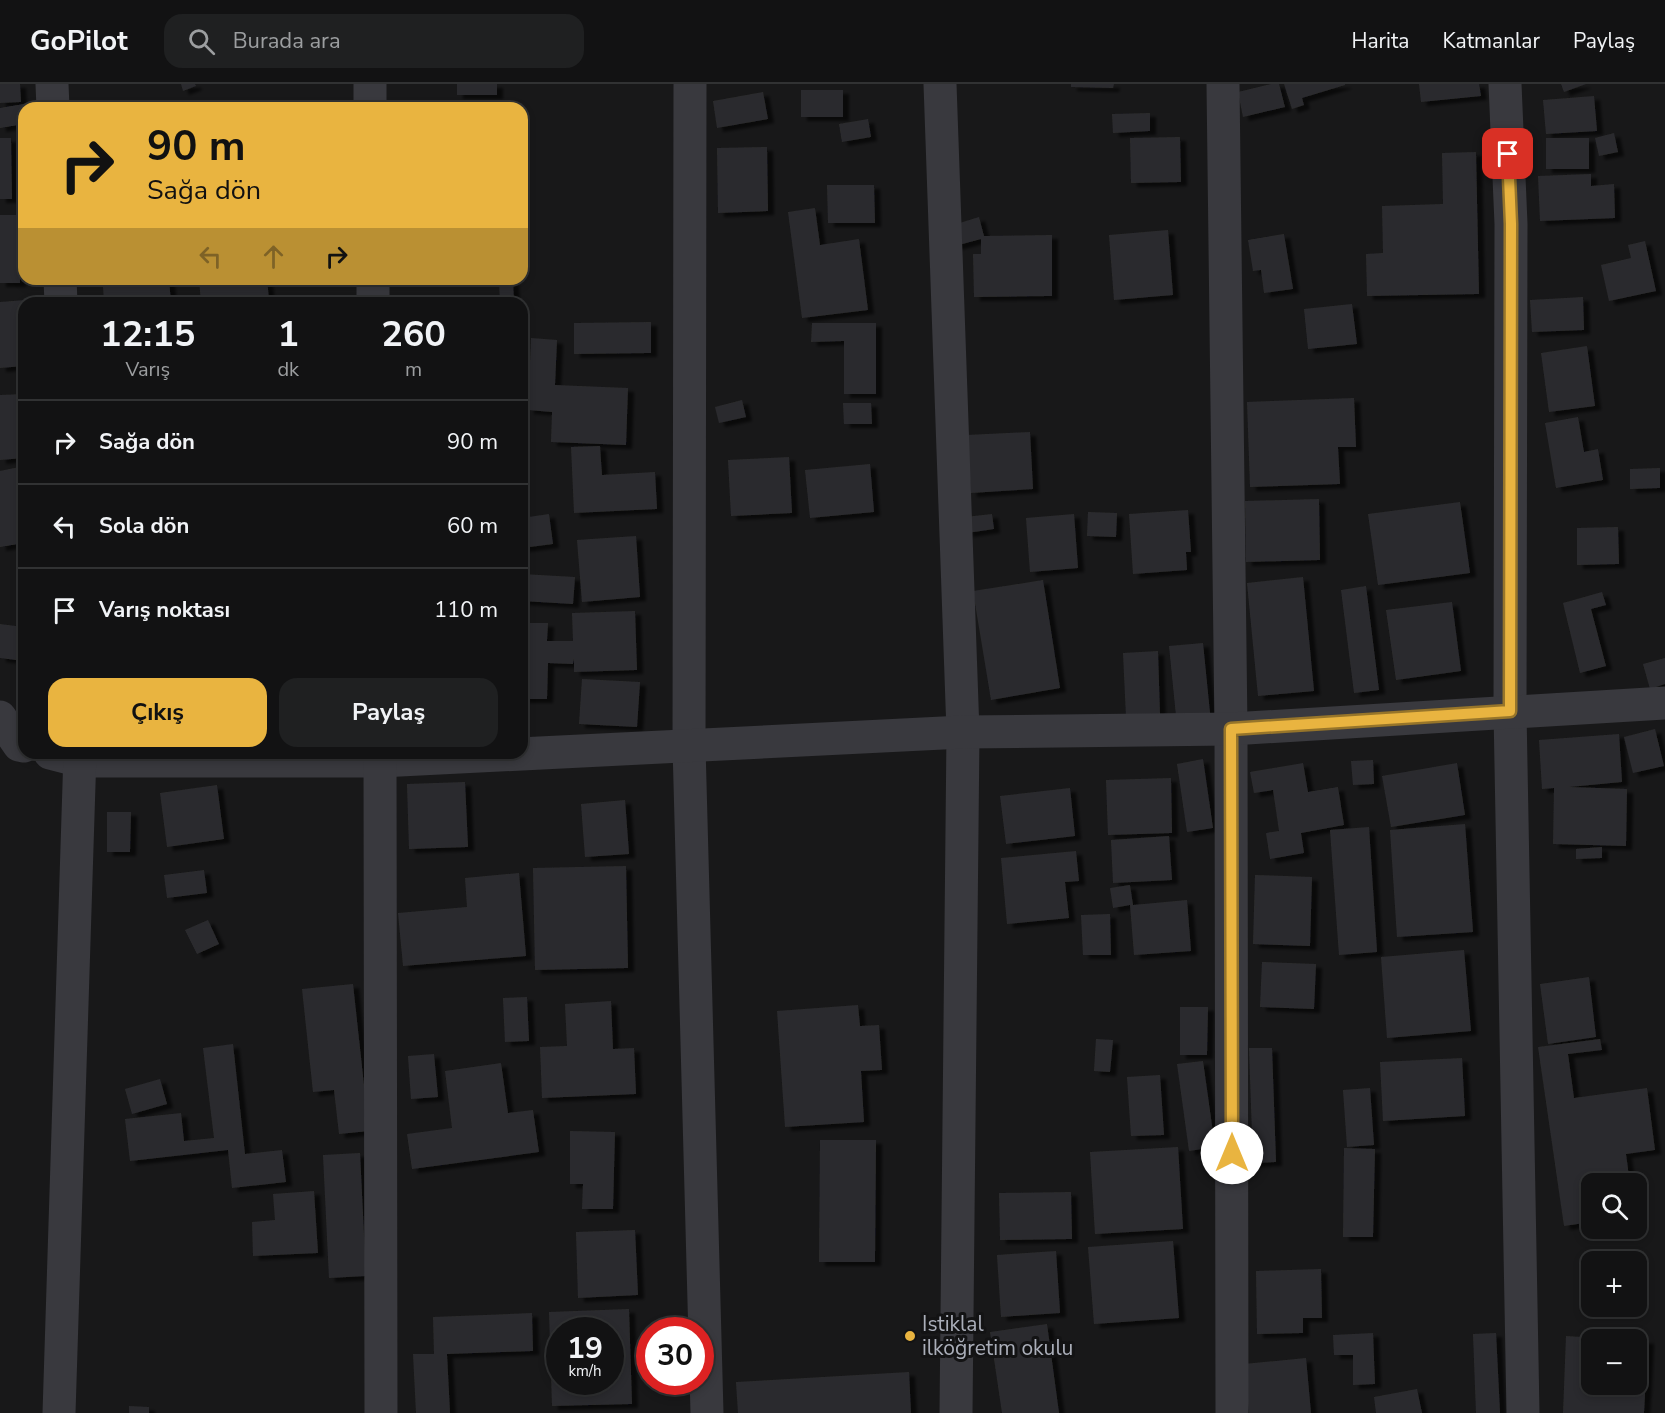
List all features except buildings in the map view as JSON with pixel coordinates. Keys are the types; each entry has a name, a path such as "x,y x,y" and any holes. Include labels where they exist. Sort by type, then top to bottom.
{"street":[{"path":"52,84 53,102"},
{"path":"370,84 370,102"},
{"path":"690,84 689,746 707,1413"},
{"path":"939,84 963,732 956,1413"},
{"path":"1223,84 1231,729 1232,1413"},
{"path":"1505,84 1511,224 1510,711 1523,1413"},
{"path":"528,752 963,732 1231,729 1665,703"},
{"path":"0,717 18,744"},
{"path":"59,1413 70,759"},
{"path":"380,759 381,1413"}],"place":[{"name":"Istiklal ilköğretim okulu","path":"910,1336"}],"route":[{"path":"1232,1153 1231,729 1510,711 1511,224 1508,154"}]}
